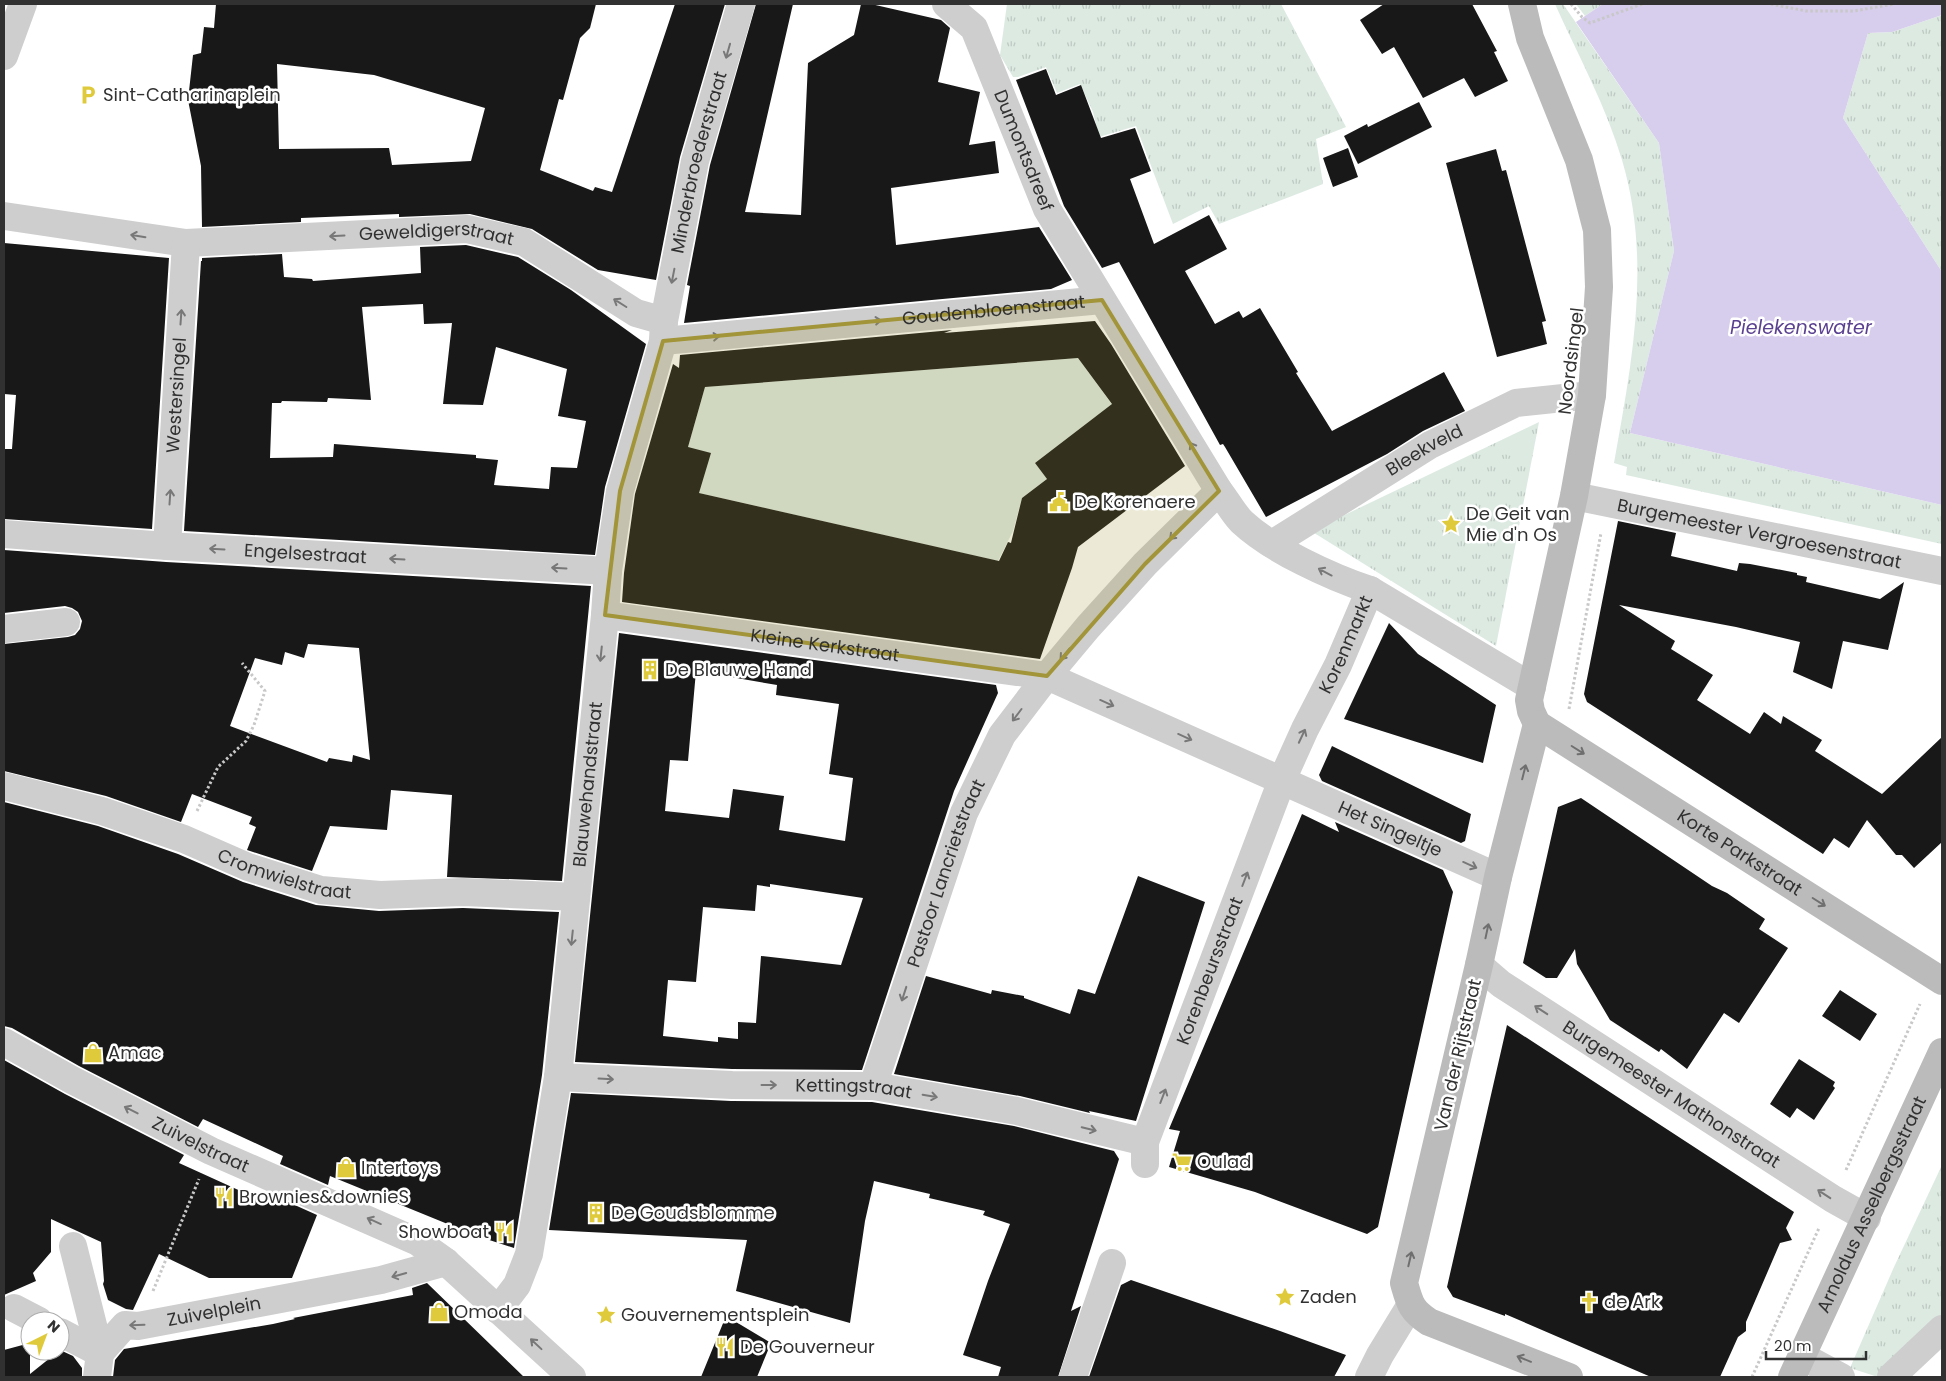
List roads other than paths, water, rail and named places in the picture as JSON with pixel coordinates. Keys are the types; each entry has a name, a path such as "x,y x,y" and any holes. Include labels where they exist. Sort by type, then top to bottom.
{"street":[{"path":"4,56 23,4"},
{"name":"Minderbroederstraat","path":"664,331 695,161 741,4"},
{"name":"Dumontsdreef","path":"946,4 974,28 1048,209 1102,300"},
{"name":"Noordsingel","path":"1507,4 1530,38"},
{"name":"Noordsingel","path":"1522,4 1530,38 1579,160 1597,230 1599,287 1592,395 1574,496 1529,700 1536,724"},
{"path":"4,216 186,244"},
{"name":"Geweldigerstraat","path":"186,244 467,229 524,242 664,331"},
{"name":"Westersingel","path":"167,546 186,244"},
{"name":"Goudenbloemstraat","path":"664,331 1102,300 1219,491"},
{"name":"Blauwehandstraat","path":"498,1310 517,1285 529,1254 558,1077 608,571 620,491 664,331"},
{"name":"Bleekveld","path":"1272,544 1430,445 1516,403 1592,395"},
{"path":"1219,491 1145,564 1047,676 1282,780"},
{"name":"Korenmarkt","path":"1219,491 1241,521 1272,544 1342,581 1370,590 1338,665 1282,780"},
{"name":"Burgemeester Vergroesenstraat","path":"1574,496 1942,571"},
{"name":"Engelsestraat","path":"4,534 167,546 608,571"},
{"path":"1370,590 1532,687"},
{"name":"Kleine Kerkstraat","path":"605,615 1047,676"},
{"path":"4,628 66,622"},
{"name":"Pastoor Lancrietstraat","path":"874,1086 964,813 1002,735 1047,676"},
{"name":"Van der Rijtstraat","path":"1410,1306 1404,1283 1498,877 1536,724"},
{"name":"Korte Parkstraat","path":"1536,724 1942,981"},
{"name":"Het Singeltje","path":"1282,780 1498,877"},
{"name":"Korenbeursstraat","path":"1145,1153 1282,780"},
{"name":"Cromwielstraat","path":"10,788 102,811 184,839 248,868 321,890 380,895 463,892 576,897"},
{"name":"Burgemeester Mathonstraat","path":"1479,965 1501,984 1832,1199 1867,1218"},
{"name":"Zuivelstraat","path":"4,1042 72,1080 211,1151 418,1242 446,1262 572,1377"},
{"name":"Arnoldus Asselbergsstraat","path":"1841,1377 1797,1367 1942,1052"},
{"name":"Kettingstraat","path":"558,1077 732,1085 874,1086 1017,1112 1145,1153"},
{"path":"73,1246 98,1365"},
{"name":"Zuivelplein","path":"98,1365 125,1325 138,1326 381,1280 446,1262"},
{"path":"1073,1377 1112,1263"},
{"path":"1374,1366 1410,1306 1417,1314 1429,1322 1569,1377"},
{"path":"14,1308 20,1311"},
{"path":"1891,1377 1942,1329"},
{"path":"70,1341 98,1365"}],"water":[{"name":"Pielekenswater","path":"1603,4 1942,4 1942,15 1892,32 1868,33 1843,118 1942,272 1942,505 1630,433 1674,251 1659,143 1576,22"}],"place":[{"name":"Sint-Catharinaplein","path":"88,95"},
{"name":"De Korenaere","path":"1059,502"},
{"name":"De Geit van Mie d'n Os","path":"1451,524"},
{"name":"De Blauwe Hand","path":"650,670"},
{"name":"Amac","path":"93,1053"},
{"name":"Oulad","path":"1182,1162"},
{"name":"Intertoys","path":"346,1168"},
{"name":"Brownies&downieS","path":"224,1197"},
{"name":"De Goudsblomme","path":"596,1213"},
{"name":"Showboat","path":"504,1232"},
{"name":"Zaden","path":"1285,1297"},
{"name":"de Ark","path":"1589,1302"},
{"name":"Omoda","path":"439,1312"},
{"name":"Gouvernementsplein","path":"606,1315"},
{"name":"De Gouverneur","path":"725,1347"}]}
